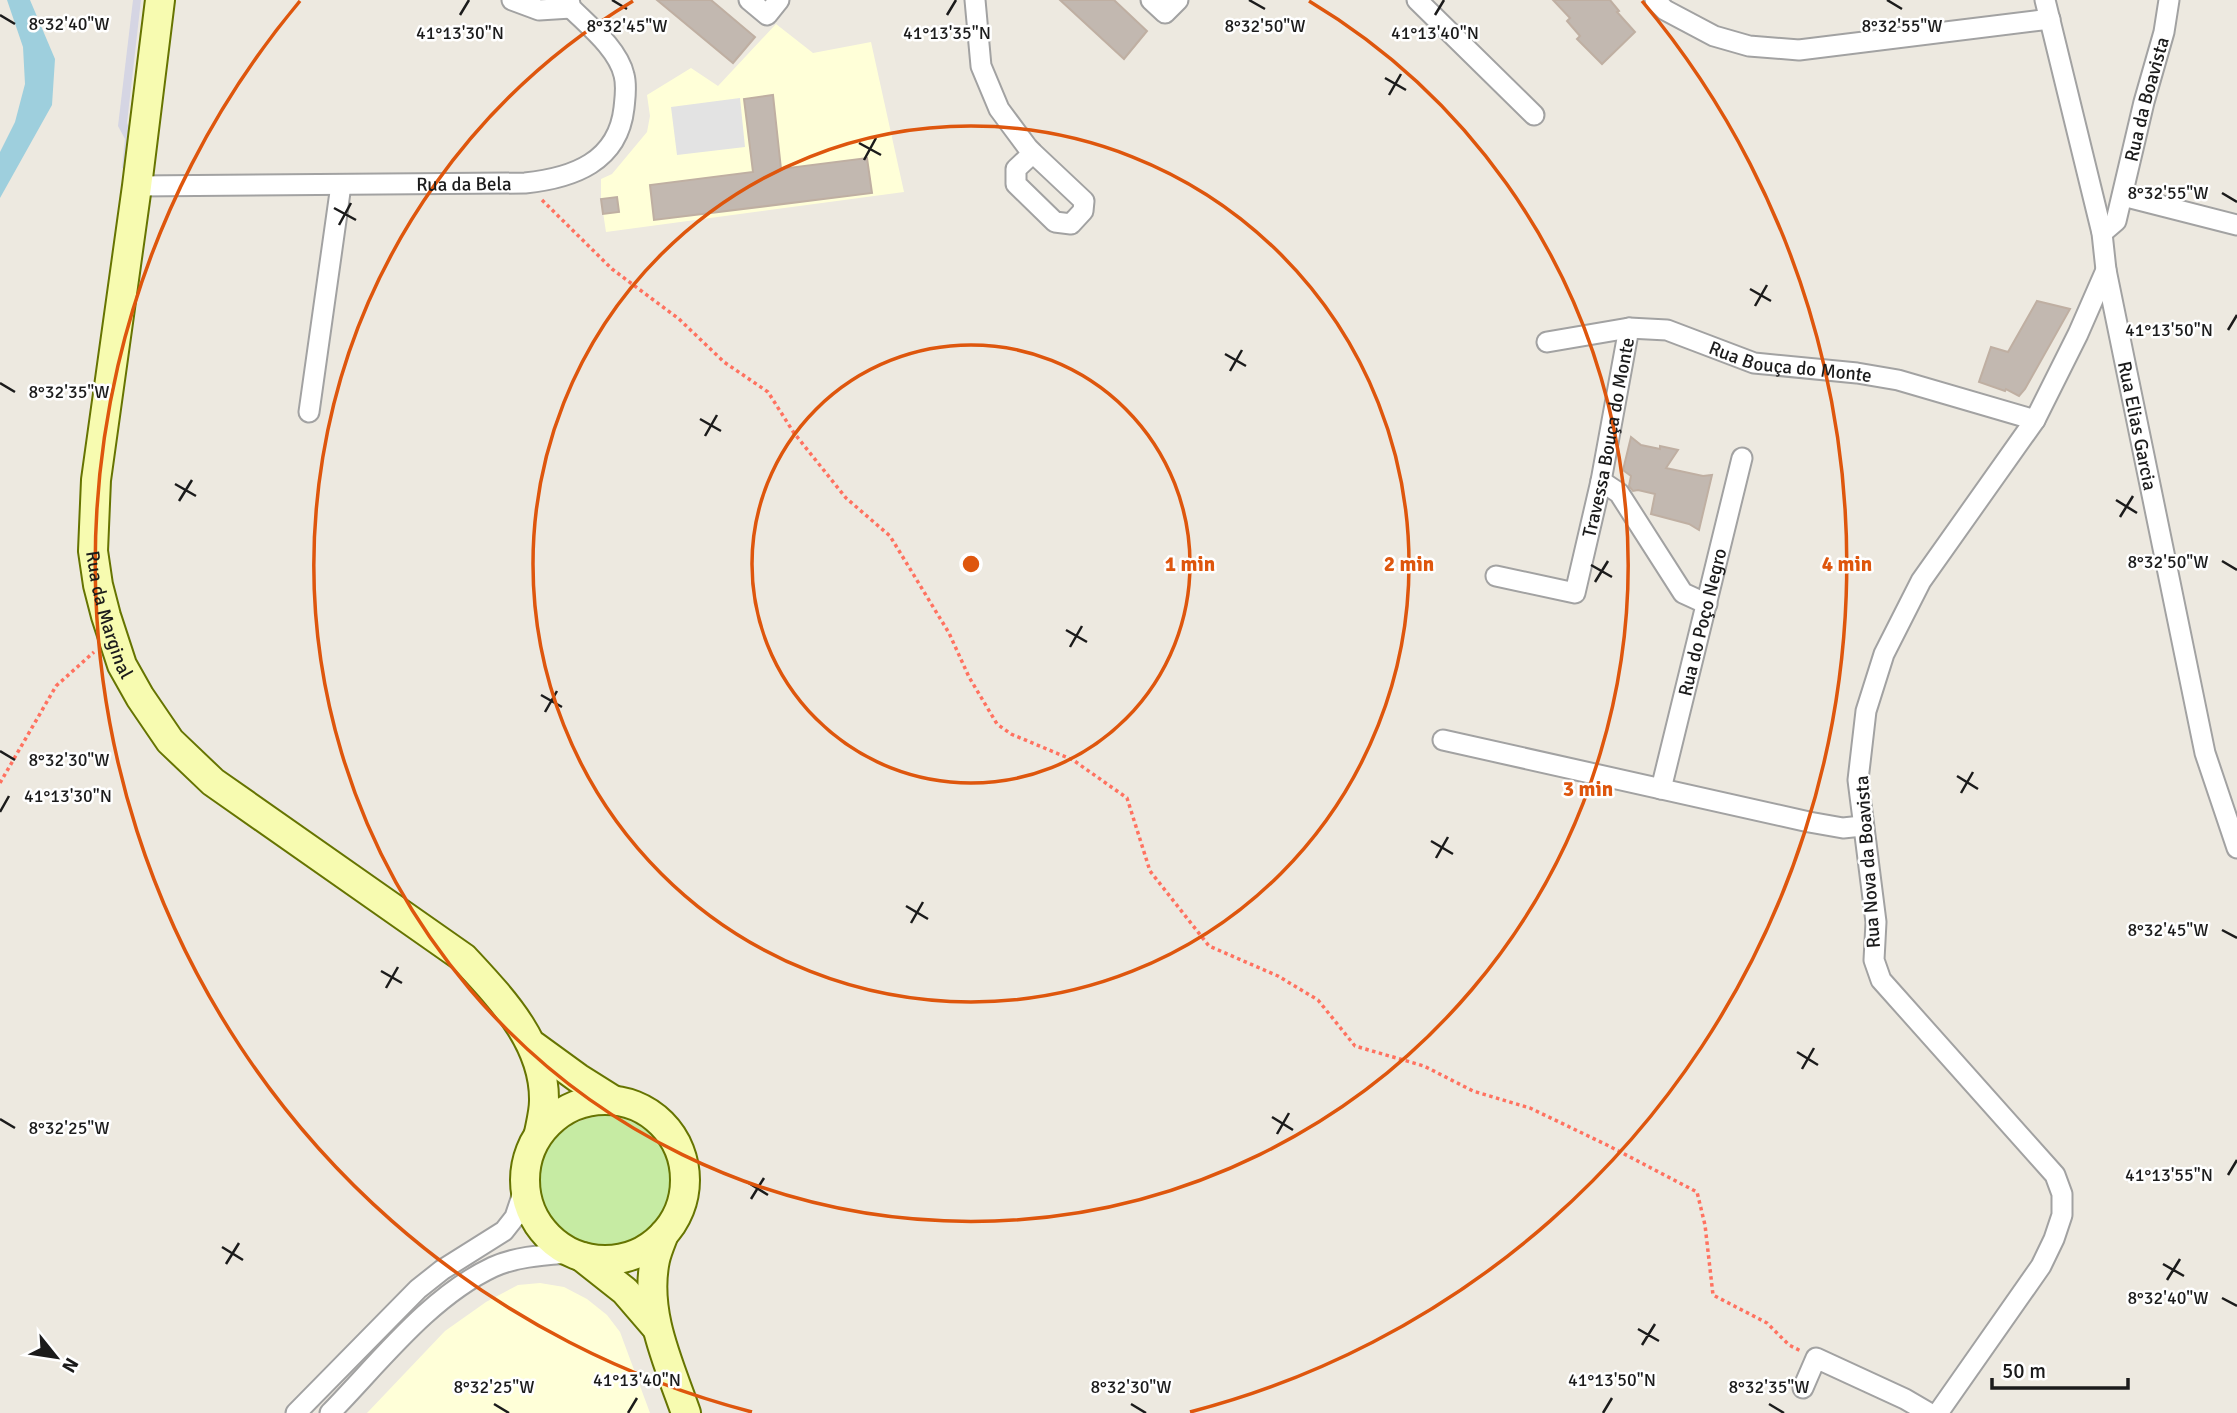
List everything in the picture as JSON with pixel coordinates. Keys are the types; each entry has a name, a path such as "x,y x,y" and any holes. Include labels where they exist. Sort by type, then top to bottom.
{"street":[{"name":"Rua da Marginal","path":"160,0 98,467 94,539 98,585 122,665 170,741 213,782 464,958 489,985 534,1046 613,1100"},
{"path":"512,0 539,10 570,4"},
{"path":"749,0 767,15 779,0"},
{"path":"975,0 981,66 999,109 1033,153"},
{"path":"1151,0 1165,13 1178,0"},
{"path":"1418,0 1534,115"},
{"path":"1654,0 1665,10 1714,36 1749,46 1799,50 2047,10"},
{"name":"Rua da Boavista","path":"2102,233 2116,221 2144,102 2164,32 2169,0"},
{"name":"Rua da Bela","path":"137,186 526,183 555,180 575,173 606,151 617,136 626,95 624,74 606,44 570,4"},
{"name":"Rua Elias Garcia","path":"2047,10 2102,233 2106,270 2205,753 2237,848"},
{"path":"309,412 341,184"},
{"path":"2123,196 2237,225"},
{"name":"Rua Nova da Boavista","path":"1938,1413 2040,1266 2054,1239 2062,1214 2062,1194 2054,1175 1881,980 1874,960 1876,922 1858,780 1866,711 1884,654 1921,581 2035,420 2106,270"},
{"name":"Rua Bouça do Monte","path":"1547,342 1629,328 1667,330 1754,363 1857,373 1898,380 2035,420"},
{"name":"Travessa Bouça do Monte","path":"1496,576 1575,593 1601,481 1629,328"},
{"name":"Rua do Poço Negro","path":"1661,789 1742,457"},
{"path":"1601,481 1619,493 1683,593 1707,604"},
{"path":"1443,740 1832,826 1862,826"},
{"name":"Rua da Marginal","path":"534,1046 544,1101 539,1133"},
{"path":"296,1413 418,1289 442,1270 504,1231 515,1217 521,1199 528,1154 539,1133 554,1118 572,1106 592,1100 613,1100 635,1105 654,1116 669,1132 680,1151 685,1173 684,1195 676,1216 664,1234 651,1246 617,1259 599,1260 577,1255 523,1258 495,1266 443,1298 330,1413"},
{"path":"524,1178 527,1201 536,1223 552,1241 577,1255 625,1292 656,1327"},
{"path":"664,1234 655,1259 652,1289 656,1327 686,1413"},
{"path":"1803,1388 1816,1358 1905,1399 1928,1413"},
{"path":"307,1413 330,1390 337,1370"}],"path":[{"path":"526,183 612,269 679,319 724,362 768,391 794,433 846,498 890,536 949,633 969,677 997,724 1011,734 1073,760 1127,798 1150,871 1209,946 1278,976 1318,1000 1355,1046 1424,1066 1473,1091 1530,1108 1607,1144 1697,1192 1705,1225 1713,1295 1767,1323 1789,1345 1816,1358"},
{"path":"0,783 55,686 98,648"}],"shaded area":[{"path":"133,0 141,0 127,123 131,133 127,169 122,168 125,139 118,126"},
{"path":"776,24 813,53 871,42 904,192 606,232 601,179 612,174 647,132 650,116 647,95 691,68 718,86"},
{"path":"740,98 745,147 677,155 671,107"},
{"path":"540,1283 564,1287 587,1299 607,1315 620,1332 650,1413 367,1413 445,1331 486,1302 518,1285"}],"green space":[{"path":"605,1116 630,1121 651,1135 665,1156 670,1181 665,1206 651,1227 630,1241 605,1246 580,1241 559,1227 545,1206 540,1181 545,1156 559,1135 580,1121"}],"water":[{"path":"7,0 30,0 55,59 52,105 0,198 0,152 15,122 25,84 23,47"}],"building":[{"path":"657,0 711,0 755,37 733,63"},
{"path":"1060,0 1114,0 1147,31 1124,59"},
{"path":"1553,0 1610,0 1635,32 1602,64 1577,39 1580,36 1567,21 1570,18"},
{"path":"773,95 781,169 867,158 872,193 654,220 650,185 753,172 744,99"},
{"path":"617,197 619,212 603,214 601,199"},
{"path":"2037,301 2070,309 2025,389 2019,396 2006,389 2005,391 1979,382 1991,347 2008,352"},
{"path":"1631,437 1641,445 1678,450 1666,468 1703,476 1712,475 1699,530 1689,524 1651,514 1655,494 1633,491 1629,486 1631,476 1623,470"}]}
